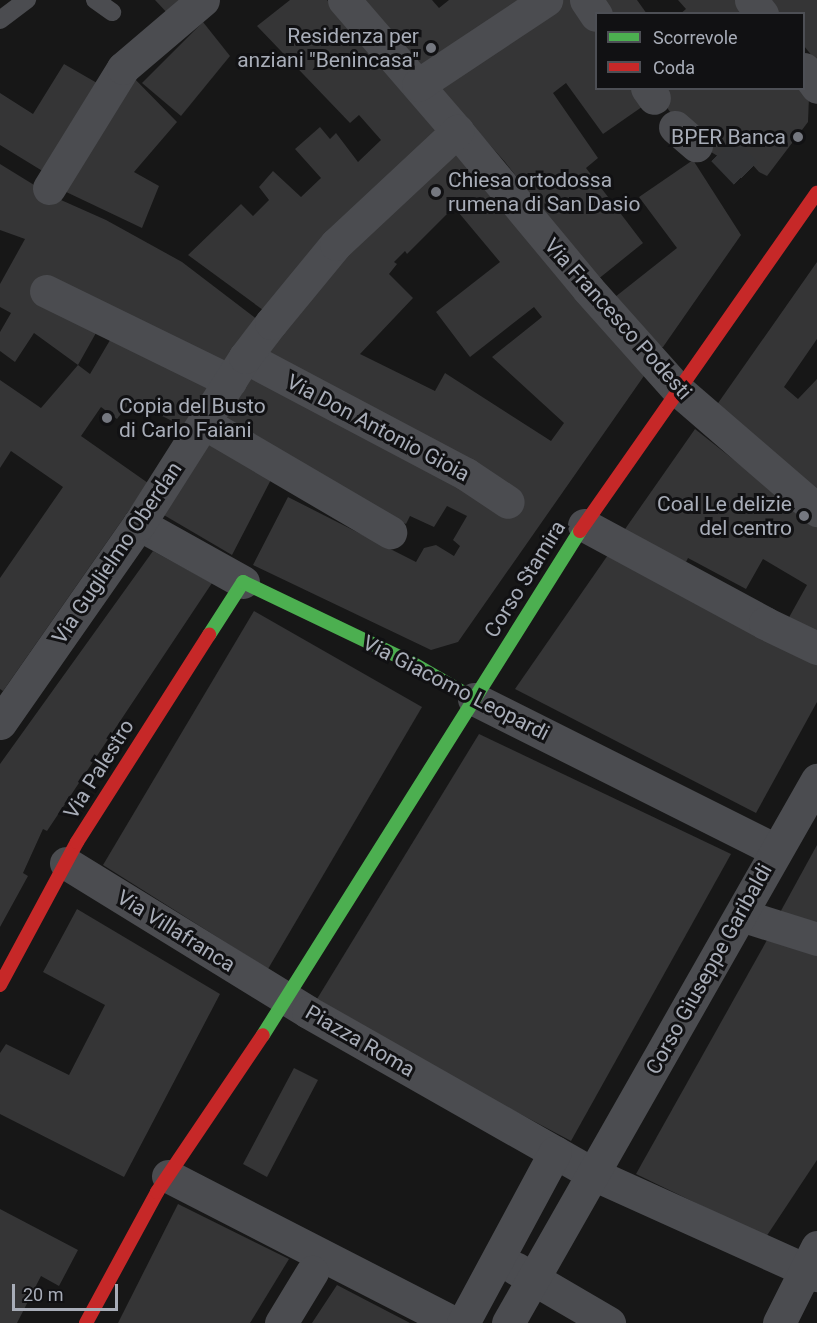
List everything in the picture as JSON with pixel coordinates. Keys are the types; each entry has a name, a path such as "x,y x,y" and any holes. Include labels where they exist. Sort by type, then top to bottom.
{"street":[{"path":"49,188 123,68 203,0"},
{"name":"Via Francesco Podesti","path":"344,0 457,130 588,289 678,390 817,510"},
{"path":"418,85 546,0"},
{"path":"805,70 817,87"},
{"name":"Via Guglielmo Oberdan","path":"1,719 139,524 238,369 336,244 457,130"},
{"name":"Corso Stamira","path":"286,999 584,525 817,193"},
{"path":"46,291 238,369"},
{"name":"Via Don Antonio Gioia","path":"238,369 466,474 508,502"},
{"path":"204,423 390,532"},
{"name":"Via Giacomo Leopardi","path":"139,524 243,582 412,663 474,699 776,849"},
{"path":"584,525 765,624 817,648"},
{"name":"Via Palestro","path":"0,985 66,863 243,582"},
{"name":"Corso Giuseppe Garibaldi","path":"597,1167 817,780"},
{"name":"Via Villafranca","path":"66,863 286,999"},
{"path":"741,915 817,939"},
{"name":"Piazza Roma","path":"163,1184 286,999 555,1152 597,1167 812,1264 779,1323"},
{"path":"463,1323 555,1152"},
{"path":"508,1323 597,1167"},
{"path":"86,1323 163,1184 454,1323"},
{"path":"520,1218 557,1238"},
{"path":"498,1258 609,1323"},
{"path":"281,1323 312,1272"}],"lane":[{"path":"0,20 27,0"},
{"path":"95,0 112,12"}],"building":[{"path":"155,0 190,0 170,16"},
{"path":"290,0 327,0 448,131 263,310 188,255 241,204 253,216 269,200 259,187 273,171 301,197 321,178 295,149 320,127 330,139 336,133 358,162 381,140 359,115 350,123 257,26"},
{"name":"Residenza per anziani \"Benincasa\"","path":"363,0 432,0 439,8 449,0 533,0 424,69"},
{"path":"563,0 579,0 595,24 595,90 641,90 649,102 603,134 566,83 553,93 598,158 586,168 643,243 597,280 505,162 435,83"},
{"path":"593,0 637,0 646,12 602,12"},
{"path":"678,0 740,0 749,12 682,12 686,9"},
{"path":"764,0 817,0 817,62 805,47 805,12 774,12"},
{"path":"203,22 230,56 181,116 142,83"},
{"path":"64,64 104,87 49,175 0,145 0,93 33,114"},
{"path":"128,72 177,122 134,172 159,186 142,228 62,190"},
{"path":"655,90 804,90 809,97 808,122 767,176 759,172 743,154 731,164 711,152 709,145 714,141 703,127 695,132 678,124"},
{"path":"453,141 646,373 458,642 431,650 253,565 288,497 416,562 424,548 436,545 454,556 460,546 453,540 467,516 447,506 434,527 410,516 406,524 284,462 216,420 251,365 259,359 339,254","holes":["454,207 500,262 436,312 470,357 534,307 542,317 492,357 564,423 551,441 445,373 435,391 360,354 413,298 389,274 397,264 394,262 405,251 407,254"]},
{"path":"693,160 741,235 663,347 652,347 610,301 677,248 639,197"},
{"path":"0,164 52,196 106,220 182,262 262,323 225,373 101,324 78,365 34,333 15,362 0,351 0,332 11,313 0,307 0,284 25,239 0,230"},
{"path":"817,262 817,339 784,387 798,399 817,379 817,495 716,406"},
{"path":"116,330 221,379 195,432 131,401 117,419 101,407 81,436 148,483 3,691 0,689 0,578 63,487 11,451 0,468 0,380 41,408 78,365 90,374"},
{"path":"208,429 276,470 232,555 157,511"},
{"path":"695,429 817,526 817,635 787,621 807,585 763,559 746,589 688,558 686,562 623,532"},
{"path":"153,551 212,583 47,831 43,829 23,873 28,876 0,927 0,764"},
{"path":"610,552 817,658 817,702 756,813 515,689"},
{"path":"254,611 422,707 268,969 103,865"},
{"path":"479,734 731,854 571,1141 424,1063 317,999"},
{"path":"817,845 817,927 777,918"},
{"path":"77,909 220,994 124,1177 0,1114 0,1053 6,1044 69,1075 105,1005 43,972"},
{"path":"771,933 817,946 817,1160 766,1237 636,1174"},
{"path":"294,1068 318,1080 267,1177 243,1164"},
{"path":"178,1204 289,1259 250,1323 118,1323"},
{"path":"0,1209 78,1250 59,1286 41,1276 17,1323 0,1323"},
{"path":"337,1285 360,1297 410,1323 312,1323"}],"tunnel":[{"path":"723,149 747,174"}],"traffic: fast":[{"path":"263,1035 580,531"},
{"path":"209,635 243,582 412,663 474,699"}],"traffic: jam":[{"path":"580,531 817,193"},
{"path":"0,985 77,842 209,635"},
{"path":"86,1323 157,1192 263,1035"}],"place":[{"name":"Residenza per anziani \"Benincasa\"","path":"431,48"},
{"name":"BPER Banca","path":"798,137"},
{"name":"Chiesa ortodossa rumena di San Dasio","path":"436,192"},
{"name":"Copia del Busto di Carlo Faiani","path":"107,418"},
{"name":"Coal Le delizie del centro","path":"804,516"}]}
